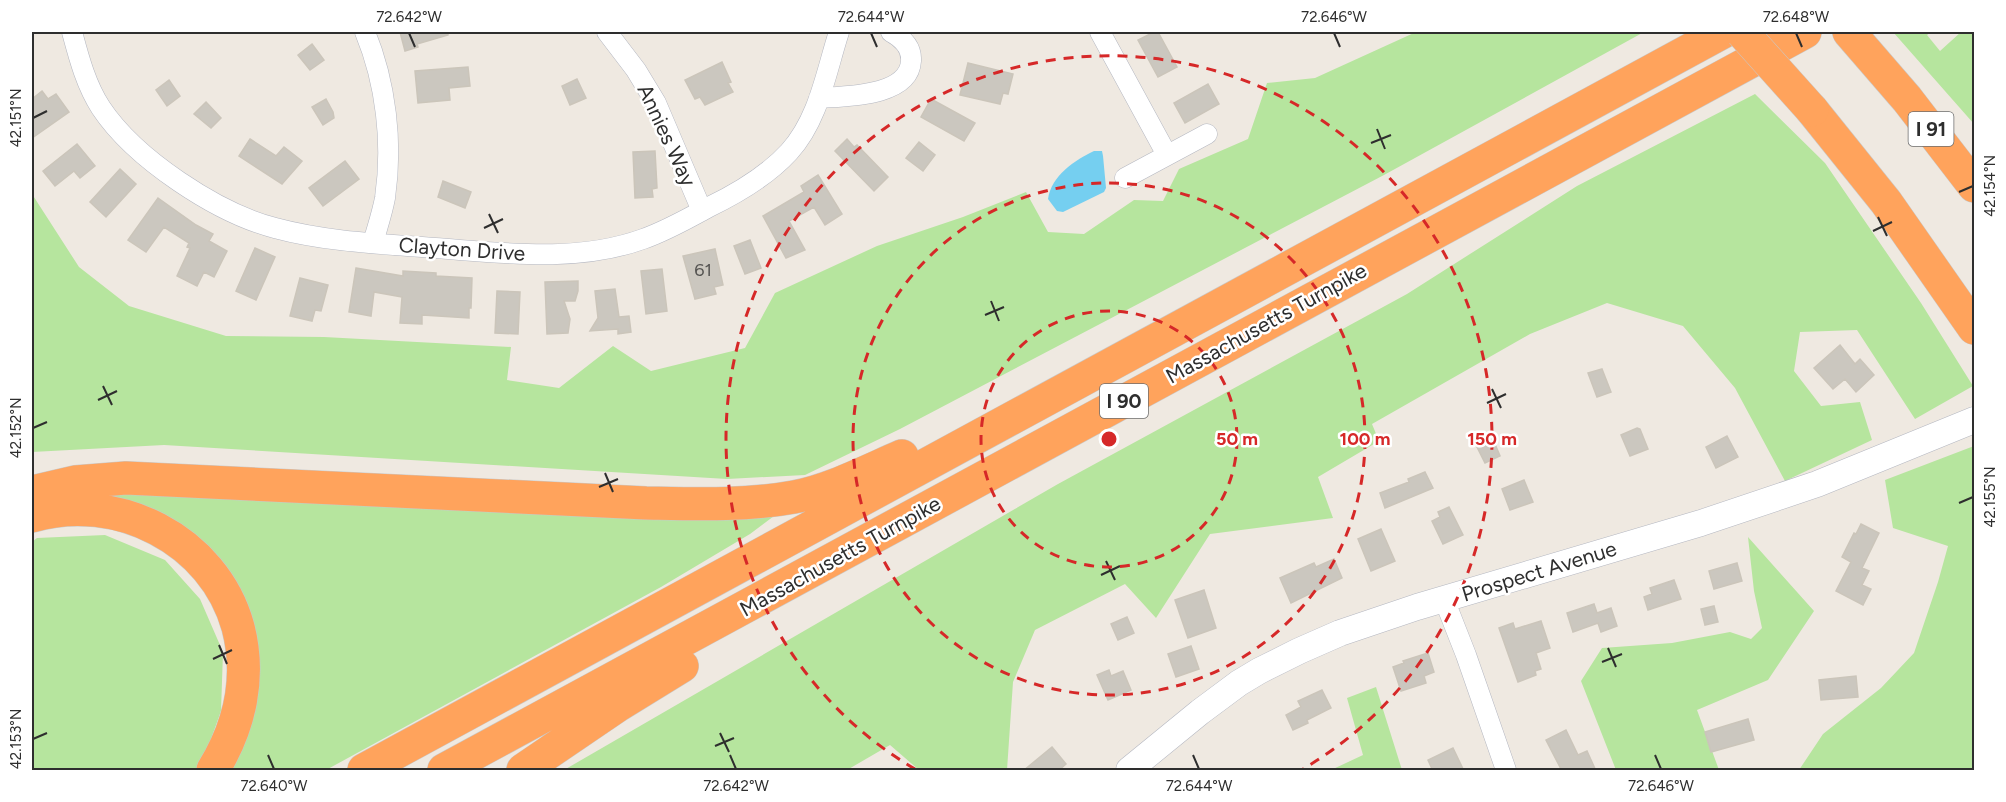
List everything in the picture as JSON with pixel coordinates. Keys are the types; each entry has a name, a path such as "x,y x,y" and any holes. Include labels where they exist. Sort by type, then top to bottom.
{"highway":[{"name":"Massachusetts Turnpike","path":"364,771 1723,32"},
{"path":"1742,32 1812,110 1886,202 1974,328"},
{"name":"Massachusetts Turnpike","path":"444,771 1805,32"},
{"name":"I 91","path":"1849,32 1947,149 1974,186"},
{"path":"523,771 616,706 707,650 1152,397 1289,325 1355,286 1436,231"},
{"path":"32,492 75,482 126,478 646,503 763,501 795,497 849,479 1089,376"},
{"path":"32,516 82,508 103,510 143,522 180,543 215,581 231,608 238,626 244,665 238,718 230,740 213,771"}],"street":[{"name":"Clayton Drive","path":"72,32 82,67 100,107 124,137 156,165 220,205 273,228 297,233 373,243 518,254 584,251 642,240 735,193 779,161 799,138 819,98 839,32"},
{"path":"364,32 380,77 387,133 387,178 384,201 373,243"},
{"name":"Annies Way","path":"607,32 636,70 656,103 702,211"},
{"path":"819,98 882,90 900,82 908,72 911,57 905,43 891,32"},
{"path":"1100,32 1167,155"},
{"path":"1125,178 1207,134"},
{"name":"Prospect Avenue","path":"1133,769 1200,712 1259,671 1340,633 1444,599 1701,523 1817,484 1974,420"},
{"path":"1444,599 1506,771"}],"green space":[{"path":"1416,32 1644,32 1384,175 900,429 805,475 727,479 164,445 32,452 32,194 79,267 129,306 226,336 324,337 511,347 507,380 559,388 613,346 651,371 745,348 775,293 877,246 963,217 1026,192 1048,232 1084,234 1134,200 1163,201 1179,169 1248,139 1267,83 1315,78"},
{"path":"1893,32 1931,32 1927,35 1940,51 1961,32 1974,32 1974,124"},
{"path":"1755,94 1825,163 1921,303 1973,386 1915,419 1857,330 1800,332 1794,371 1821,406 1860,402 1872,440 1785,481 1735,388 1683,326 1607,303 1530,334 1372,424 1379,441 1318,477 1333,518 1210,534 1156,618 1125,584 1035,630 1013,682 1007,770 919,770 890,745 847,770 564,770 1058,484 1407,294 1577,186"},
{"path":"1974,446 1974,770 1799,770 1823,734 1881,688 1914,653 1938,582 1948,546 1893,528 1885,480"},
{"path":"74,492 774,516 750,534 661,587 326,770 229,770 249,724 211,558"},
{"path":"105,535 165,560 200,599 223,652 221,711 200,770 32,770 32,542 37,538"},
{"path":"1748,537 1814,611 1768,680 1697,710 1719,770 1616,770 1581,681 1602,648 1672,643 1730,632 1751,639 1762,628 1754,591"},
{"path":"1376,687 1402,770 1331,770 1363,755 1347,698"}],"water":[{"path":"1094,151 1102,151 1106,188 1104,192 1063,212 1057,211 1048,199 1054,183 1072,164"}],"building":[{"path":"400,32 448,32 448,35 417,44 418,47 405,51"},
{"path":"1158,32 1177,67 1158,77 1138,40"},
{"path":"312,44 324,60 310,70 298,55"},
{"path":"722,62 733,92 705,105 700,97 695,99 685,80"},
{"path":"968,63 1013,74 1008,94 1003,93 1000,104 960,95"},
{"path":"468,67 470,86 449,88 450,100 418,103 415,71"},
{"path":"577,79 586,98 570,105 562,86"},
{"path":"169,80 180,96 167,106 156,90"},
{"path":"1208,84 1219,104 1185,123 1174,103"},
{"path":"42,91 48,99 56,94 69,112 32,138 32,99"},
{"path":"326,99 334,118 323,125 312,107"},
{"path":"931,99 975,123 964,141 921,117"},
{"path":"206,102 221,118 211,128 194,114"},
{"path":"250,139 276,156 284,147 302,161 282,184 239,156"},
{"path":"847,139 854,147 857,145 888,177 874,191 835,151"},
{"path":"919,142 935,155 923,171 906,158"},
{"path":"77,144 95,166 80,178 74,171 55,186 43,171"},
{"path":"655,151 657,188 652,189 653,197 635,198 633,152"},
{"path":"345,161 359,179 323,206 309,188"},
{"path":"120,169 136,184 106,217 90,202"},
{"path":"818,175 842,214 825,225 814,207 789,221 805,250 786,258 763,216 804,192 801,186"},
{"path":"443,181 471,192 465,208 438,197"},
{"path":"158,198 213,234 209,241 227,251 214,277 204,272 197,286 177,276 190,248 187,247 189,243 164,227 146,252 128,240"},
{"path":"750,240 761,268 745,274 734,246"},
{"path":"255,248 275,257 256,300 236,291"},
{"path":"715,249 723,285 714,287 716,294 695,299 683,256"},
{"path":"356,268 403,276 403,271 472,278 469,318 422,315 422,324 400,323 402,297 374,292 371,316 349,312"},
{"path":"662,269 667,311 646,314 641,271"},
{"path":"300,278 328,285 321,311 315,310 312,321 290,316"},
{"path":"578,281 575,301 564,301 570,319 568,333 547,334 545,282"},
{"path":"615,289 619,317 629,316 631,332 618,334 618,329 590,331 598,318 595,291"},
{"path":"497,291 520,292 518,334 495,333"},
{"path":"1840,345 1855,364 1860,359 1874,375 1856,392 1845,379 1833,389 1814,368"},
{"path":"1602,369 1611,392 1597,397 1588,373"},
{"path":"1637,428 1640,429 1648,449 1630,456 1621,435"},
{"path":"1727,436 1738,457 1716,468 1706,447"},
{"path":"1492,437 1500,456 1485,463 1476,445"},
{"path":"1425,472 1433,488 1385,508 1380,493 1409,482 1408,479"},
{"path":"1524,480 1533,502 1510,510 1502,489"},
{"path":"1449,507 1463,535 1443,544 1432,521 1440,517 1438,512"},
{"path":"1861,524 1879,533 1862,568 1869,571 1862,585 1871,589 1863,605 1836,591 1851,562 1842,557"},
{"path":"1381,529 1395,561 1371,571 1358,539"},
{"path":"1334,559 1342,578 1291,603 1280,578 1314,563 1316,567"},
{"path":"1737,563 1742,581 1714,589 1709,571"},
{"path":"1674,580 1681,599 1648,610 1644,597 1652,594 1650,588"},
{"path":"1204,590 1216,628 1188,638 1175,600"},
{"path":"1594,604 1597,613 1611,608 1617,626 1601,632 1598,623 1573,632 1567,613"},
{"path":"1714,606 1718,622 1705,625 1701,609"},
{"path":"1127,617 1134,633 1118,640 1111,624"},
{"path":"1541,621 1550,648 1536,653 1541,669 1535,671 1536,675 1518,682 1499,628 1513,623 1515,629"},
{"path":"1191,646 1199,669 1176,677 1168,654"},
{"path":"1428,653 1434,672 1424,676 1426,683 1401,691 1393,667 1404,663 1403,661"},
{"path":"1109,670 1111,676 1123,671 1131,690 1108,700 1097,675"},
{"path":"1856,676 1858,697 1821,700 1819,680"},
{"path":"1322,690 1331,708 1293,730 1286,715 1301,707 1298,701"},
{"path":"1748,719 1754,740 1711,752 1705,732"},
{"path":"1566,730 1578,755 1587,751 1596,771 1562,771 1546,740"},
{"path":"1052,747 1066,764 1058,771 1023,771"},
{"path":"1453,748 1464,771 1433,771 1428,760"}]}
